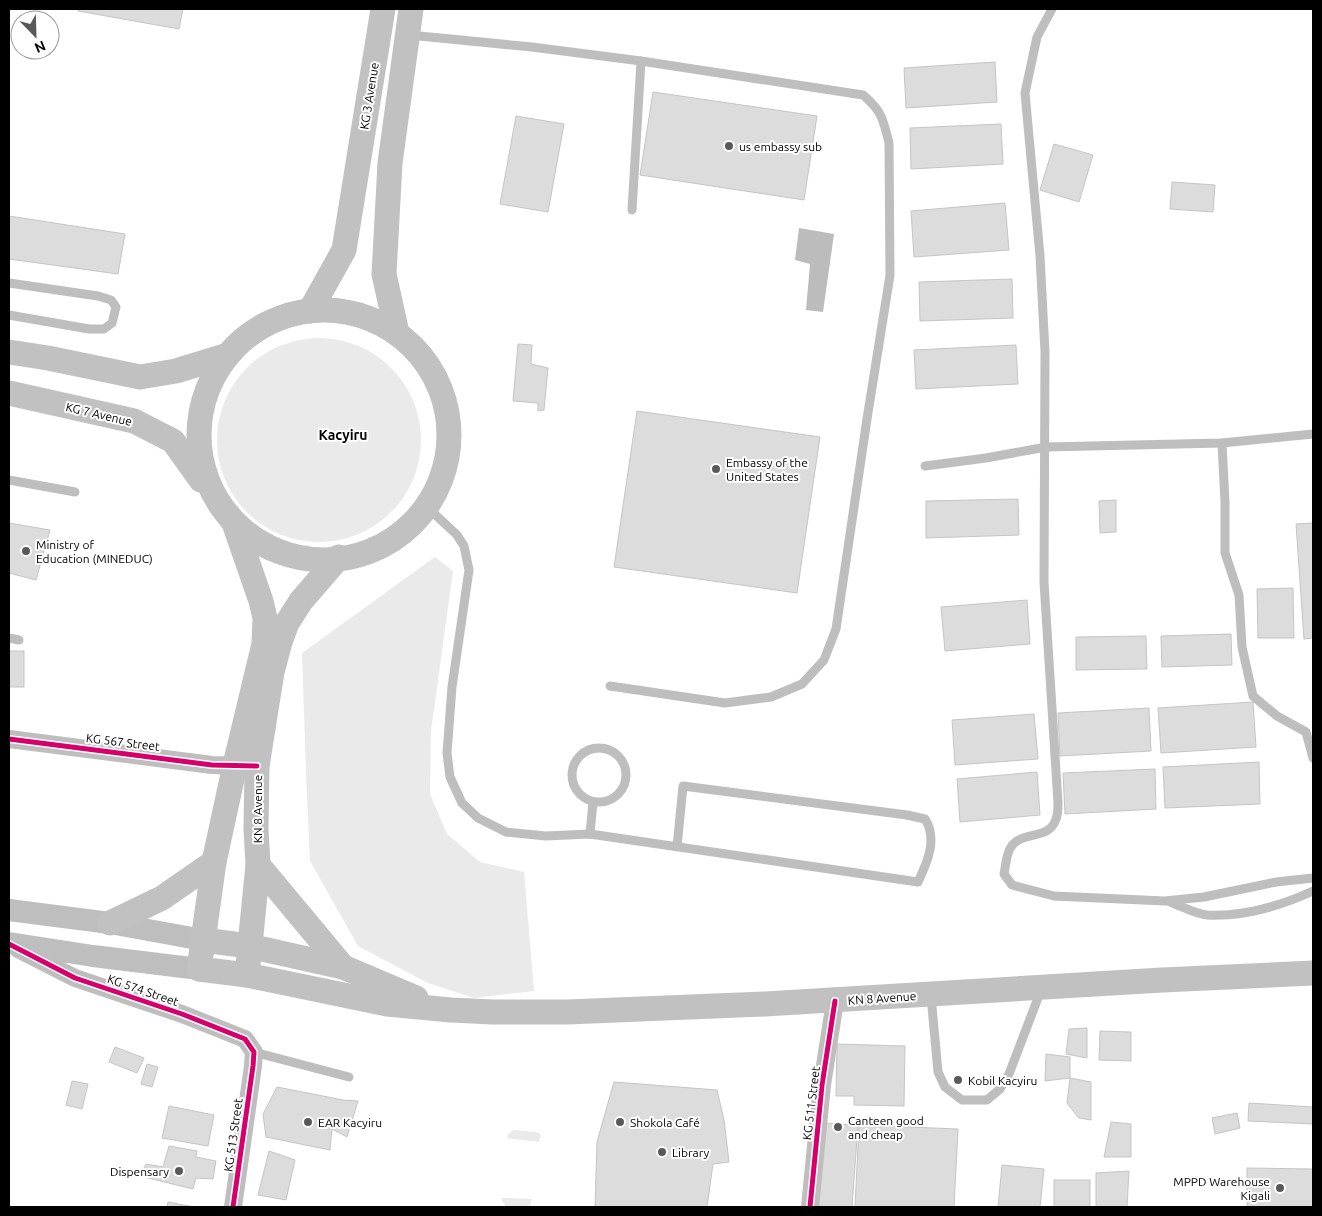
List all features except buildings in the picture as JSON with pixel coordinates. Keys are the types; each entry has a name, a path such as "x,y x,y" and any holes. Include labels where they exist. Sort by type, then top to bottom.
{"main road":[{"name":"KG 3 Avenue","path":"310,311 344,250 383,9"},
{"path":"397,333 384,274 390,163 411,9"},
{"path":"216,500 199,451 197,422 202,400 228,354 252,333 279,318 310,311 334,310 355,314 379,322 397,333 421,355 438,382 448,413 450,446 442,478 427,507 396,537 358,556 313,560 270,549 234,523"},
{"path":"9,352 140,377 176,371 228,354"},
{"name":"KG 7 Avenue","path":"9,393 134,421 173,442 234,523"},
{"path":"234,523 261,601 265,618 264,644 246,766 214,862 199,968 247,975"},
{"name":"KN 8 Avenue","path":"339,557 301,601 287,623 246,766 256,829 258,865 247,975 387,1004 451,1010 567,1012 835,1001 1313,973"},
{"path":"110,924 162,898 214,862"},
{"path":"258,865 343,967"},
{"path":"203,940 249,946"},
{"name":"KN 8 Avenue","path":"249,946 343,967 396,991 451,1010"}],"street":[{"name":"KG 567 Street","path":"9,739 212,764 246,766"},
{"path":"9,910 110,924 203,940"},
{"name":"KG 574 Street","path":"9,944 199,968"},
{"name":"KG 574 Street","path":"9,944 75,978 246,1039 254,1059"},
{"name":"KG 511 Street","path":"810,1207 822,1085 835,1001"},
{"name":"KG 513 Street","path":"233,1207 254,1059"}],"lane":[{"path":"1052,9 1037,37 1026,93 1041,266 1045,352 1044,582 1057,811 1052,827 1042,834 1023,838 1012,845 1007,855 1004,874 1012,885 1054,896 1165,901 1204,897 1276,882 1313,878"},
{"path":"407,34 641,61 863,95 875,105 884,123 889,143 890,275 836,629 824,660 802,684 771,697 725,703 610,686"},
{"path":"632,210 641,61"},
{"path":"9,283 98,296 111,300 116,307 112,323 104,329 90,329 9,315"},
{"path":"924,466 986,458 1046,447 1222,443 1313,434"},
{"path":"1222,443 1225,553 1238,595 1242,646 1253,696 1278,716 1306,732 1313,758"},
{"path":"9,480 75,492"},
{"path":"427,507 456,535 464,546 469,570 455,667 447,752 450,776 462,803 478,818 506,832 546,836 590,834 677,847 918,882 931,847 931,828 926,820 907,815 683,786 677,847"},
{"path":"9,638 19,640"},
{"path":"606,749 614,753 625,766 625,784 621,792 614,798 606,802 593,802 581,796 576,789 572,771 575,763 588,751 606,749"},
{"path":"590,834 593,802"},
{"path":"1165,901 1205,915 1251,913 1295,899 1313,891"},
{"path":"930,994 938,1072 945,1087 962,1100 987,1100 1000,1089 1010,1074 1042,988"},
{"path":"254,1059 349,1077"}],"shaded area":[{"path":"799,228 834,234 823,312 806,310 810,264 795,260"},
{"path":"309,338 329,338 349,342 367,350 384,361 398,375 409,392 417,410 421,440 417,470 409,488 398,505 384,519 367,530 349,538 329,542 309,542 289,538 271,530 254,519 240,505 229,488 221,470 217,450 217,430 221,410 229,392 240,375 254,361 271,350 289,342"},
{"path":"435,557 453,571 431,731 430,794 447,834 480,862 524,872 534,991 474,998 428,983 358,946 310,861 302,653"},
{"path":"513,1130 537,1132 541,1135 539,1142 507,1138 508,1134"},
{"path":"501,1198 532,1199 529,1207 506,1207"}],"cycle path":[{"path":"9,739 212,765 257,766"},
{"path":"9,944 75,978 182,1014 245,1039 254,1052 233,1207"},
{"path":"810,1207 822,1085 835,1001"}],"place":[{"name":"us embassy sub","path":"729,146"},
{"name":"Embassy of the United States","path":"716,469"},
{"name":"Ministry of Education (MINEDUC)","path":"26,551"},
{"name":"Kobil Kacyiru","path":"958,1080"},
{"name":"EAR Kacyiru","path":"308,1122"},
{"name":"Shokola Café","path":"620,1122"},
{"name":"Canteen good and cheap","path":"838,1127"},
{"name":"Library","path":"662,1152"},
{"name":"Dispensary","path":"179,1171"},
{"name":"MPPD Warehouse Kigali","path":"1280,1188"}],"district":[{"name":"Kacyiru","path":"343,435"}]}
